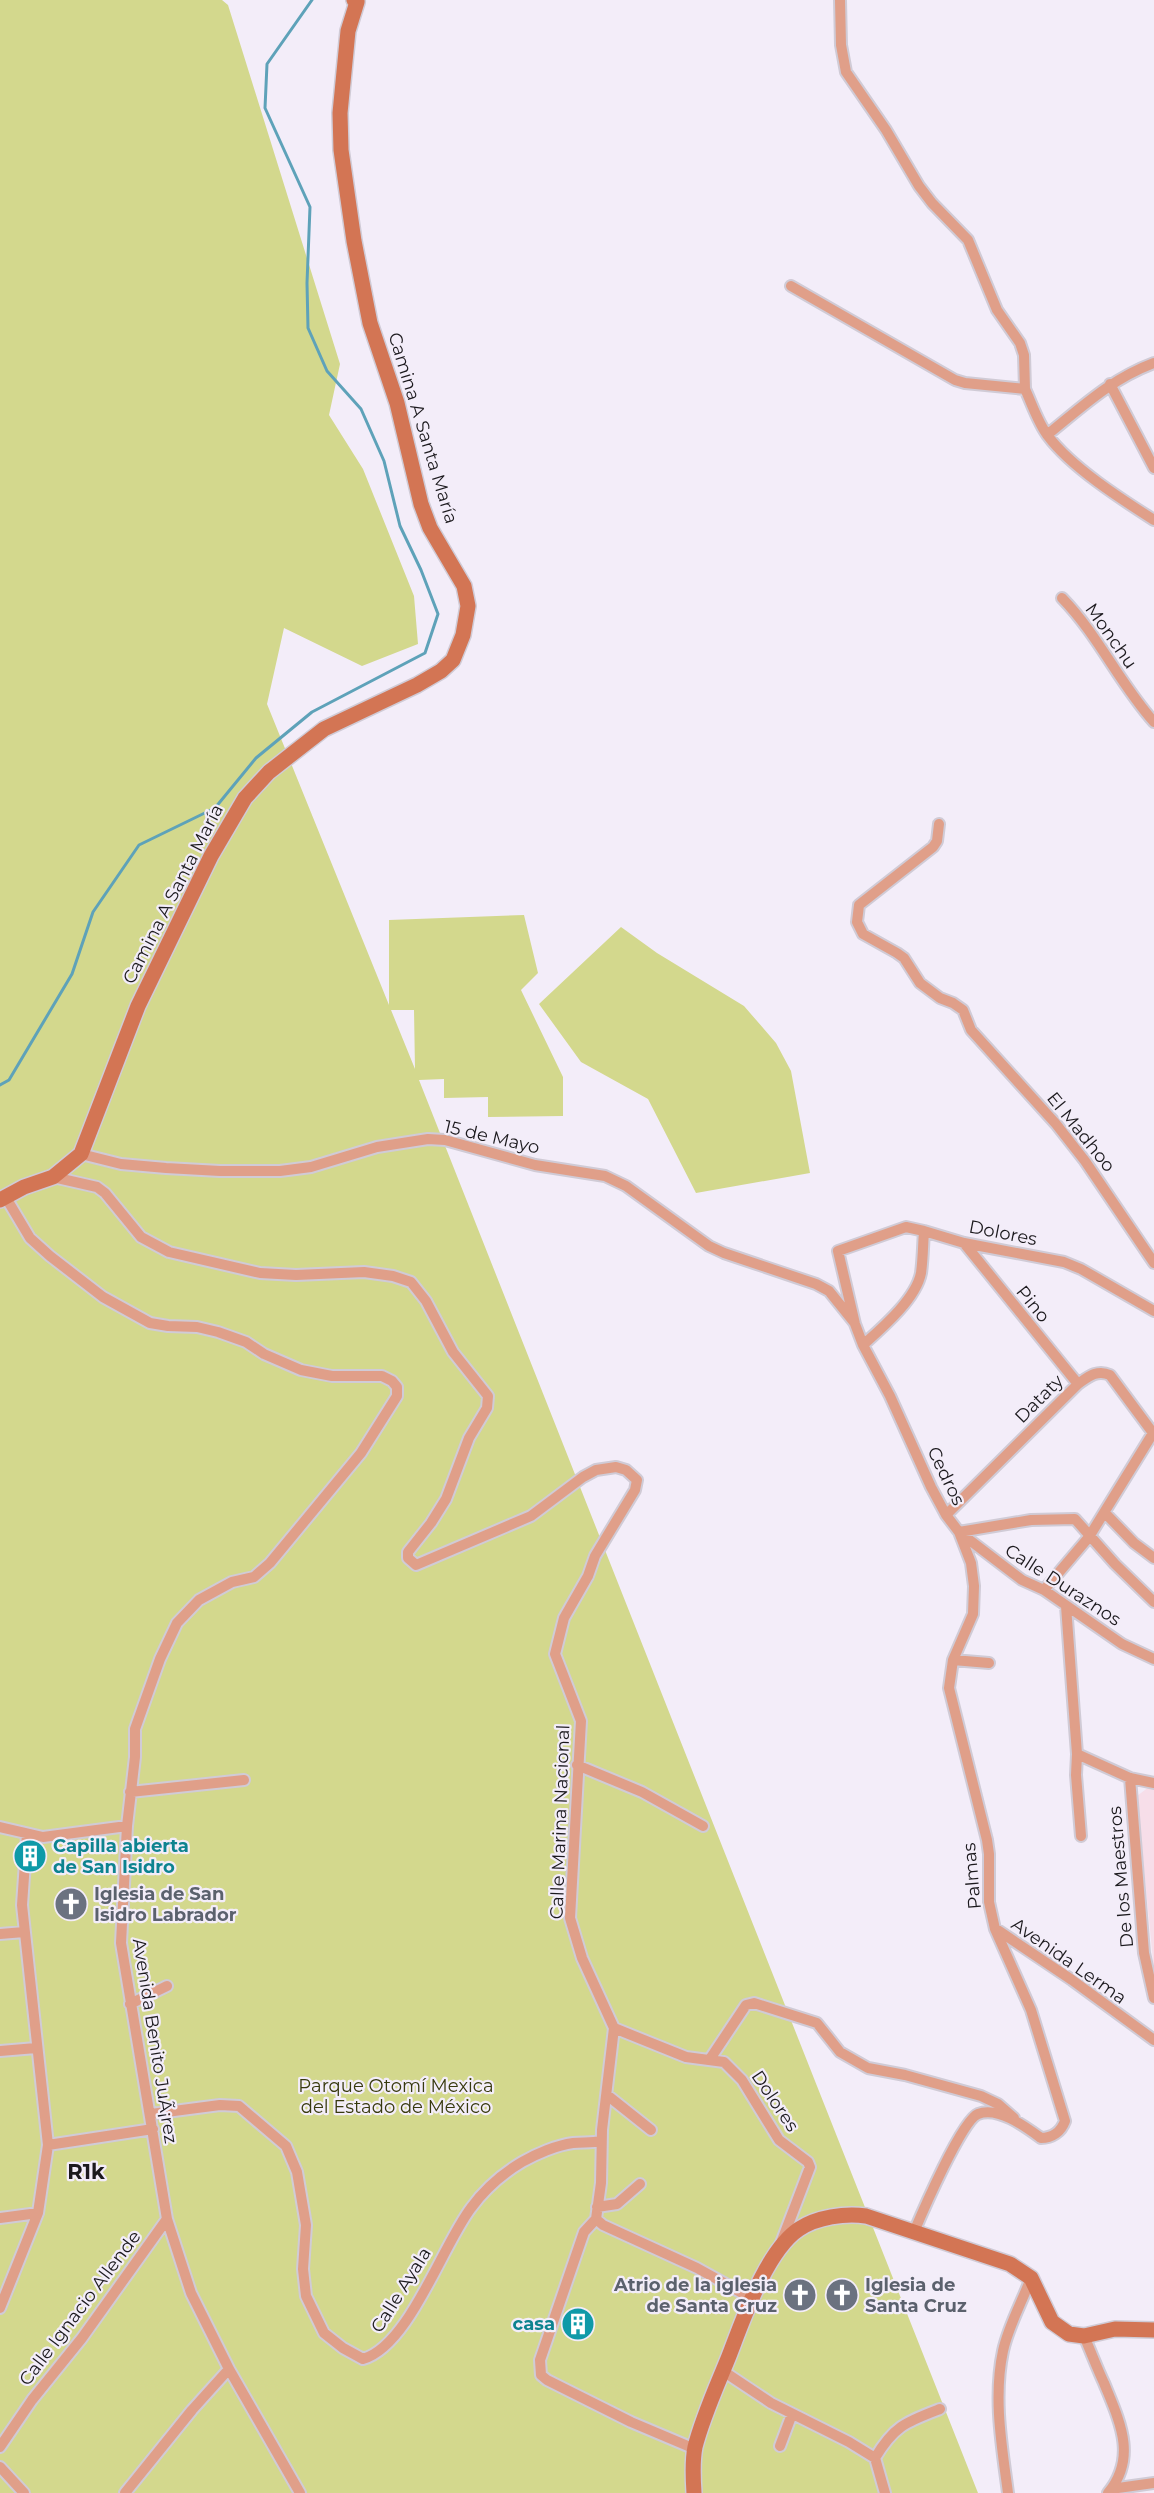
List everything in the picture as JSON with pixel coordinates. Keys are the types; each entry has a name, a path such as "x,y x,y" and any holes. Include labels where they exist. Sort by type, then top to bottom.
{"main road":[{"name":"Camina A Santa María","path":"3,1198 53,1178 81,1154 138,1006 211,856 245,798 269,772 324,729 417,685 441,671 453,660 465,628 468,606 464,586 430,528 421,504 400,413 370,323 354,241 342,161 340,113 348,31 356,1"},
{"path":"694,2493 695,2449 702,2423 751,2298 786,2240 800,2228 829,2218 850,2214 866,2217 1010,2264 1031,2278 1052,2322 1069,2334 1084,2336 1115,2329 1154,2330"}],"street":[{"path":"840,0 841,45 846,72 886,130 919,186 968,240 997,310 1020,344 1024,355 1025,389 1047,435 1083,469 1154,520"},
{"path":"791,286 955,380 1025,389"},
{"path":"1047,435 1110,384 1154,363"},
{"path":"1110,384 1154,468"},
{"name":"Monchu","path":"1062,598 1087,626 1114,669 1154,722"},
{"name":"El Madhoo","path":"939,824 935,844 868,895 859,905 857,922 863,934 904,958 920,983 940,998 963,1010 971,1030 1056,1124 1085,1161 1154,1263"},
{"name":"15 de Mayo","path":"81,1154 121,1164 166,1168 280,1171 311,1167 336,1157 391,1144 428,1139 458,1142 535,1164 605,1176 626,1186 709,1246 816,1284 829,1291 855,1324"},
{"name":"Calle Marina Nacional","path":"53,1178 97,1187 105,1193 141,1237 169,1252 260,1273 296,1275 364,1272 411,1281 426,1301 453,1352 489,1400 470,1438 446,1499 437,1515 408,1552 408,1558 416,1565 531,1516 596,1470 616,1467 626,1470 637,1480 629,1501 595,1556 588,1576 564,1618 555,1654 581,1721 570,1918 582,1958 614,2028"},
{"name":"Avenida Benito JuÃ¡rez","path":"3,1198 30,1238 50,1256 104,1297 150,1323 197,1327 218,1332 246,1341 264,1354 301,1370 332,1376 382,1376 392,1381 398,1388 397,1396 360,1453 270,1563 254,1577 232,1582 199,1600 177,1623 160,1659 135,1729 135,1757 127,1826 121,1943 167,2219 191,2293 229,2370 300,2493"},
{"name":"Dolores","path":"838,1251 906,1227 964,1244 1064,1262 1081,1269 1154,1311"},
{"path":"863,1345 879,1331 914,1291 920,1274 924,1231"},
{"name":"Pino","path":"964,1244 1078,1384"},
{"name":"Cedros","path":"838,1251 855,1324 863,1345 890,1396 946,1515 959,1532 1031,1520 1075,1519 1089,1537 1154,1602"},
{"name":"Dataty","path":"946,1515 1078,1384 1092,1374 1101,1372 1110,1375 1154,1433"},
{"path":"1044,1590 1089,1537 1154,1433"},
{"path":"1105,1513 1134,1543 1154,1558"},
{"name":"Calle Duraznos","path":"959,1532 1023,1580 1044,1590 1122,1644 1154,1659"},
{"name":"Palmas","path":"710,2059 746,2005 760,2004 817,2023 840,2052 868,2068 905,2075 981,2096 998,2104 1019,2123 1041,2138 1046,2138 1059,2130 1065,2121 1031,2010 995,1929 989,1902 987,1840 949,1688 953,1660 970,1623 974,1605 971,1563 959,1532"},
{"path":"1066,1606 1081,1836"},
{"path":"953,1660 989,1663"},
{"path":"1077,1754 1130,1778 1154,1783"},
{"path":"578,1765 642,1792 703,1826"},
{"name":"De los Maestros","path":"1130,1778 1144,1953 1154,1998"},
{"path":"130,1792 244,1780"},
{"path":"0,1827 43,1837 127,1826"},
{"path":"0,2308 38,2213 48,2145 36,2048 35,2021 28,1980 22,1905 27,1834"},
{"name":"Avenida Lerma","path":"995,1929 1072,1980 1154,2040"},
{"path":"0,1935 24,1932"},
{"path":"130,2004 166,1986"},
{"path":"614,2028 601,2141 601,2183 596,2219 584,2232 561,2297 540,2360 541,2375 631,2422 695,2449"},
{"name":"Dolores","path":"614,2028 686,2057 724,2062 735,2071 779,2140 808,2162 810,2167 792,2209 790,2223 772,2261"},
{"path":"0,2051 36,2048"},
{"path":"607,2095 651,2130"},
{"name":"Calle Ayala","path":"151,2114 220,2105 239,2106 286,2146 297,2172 305,2214 303,2269 306,2296 324,2333 343,2348 363,2359 373,2356 391,2341 470,2209 496,2180 523,2161 560,2147 573,2143 601,2141"},
{"name":"Palmas","path":"914,2232 941,2172 964,2129 974,2116 991,2112 1019,2123"},
{"path":"48,2145 153,2129"},
{"path":"597,2207 617,2204 640,2184"},
{"path":"0,2218 38,2213"},
{"name":"Calle Ignacio Allende","path":"0,2447 32,2400 82,2338 167,2219"},
{"path":"596,2219 603,2225 697,2268 751,2298"},
{"path":"1008,2493 999,2415 999,2375 1003,2349 1031,2278"},
{"path":"1084,2336 1123,2429 1122,2467 1110,2491"},
{"path":"125,2493 192,2410 229,2370"},
{"path":"723,2371 792,2414 876,2458 885,2493"},
{"path":"876,2458 888,2438 896,2430 918,2417 940,2409"},
{"path":"780,2446 792,2414"},
{"path":"0,2467 24,2493"},
{"path":"1110,2491 1154,2483"}],"shaded area":[{"path":"1149,1787 1154,1788 1154,1971 1137,1796"}],"green space":[{"name":"Parque Otomí Mexica del Estado de México","path":"0,0 222,0 228,5 340,364 329,415 363,469 414,596 418,644 362,666 284,628 267,704 389,1005 389,920 524,915 538,973 521,990 563,1077 563,1116 488,1117 488,1097 444,1098 444,1079 419,1080 978,2493 0,2493","holes":["391,1010 414,1010 415,1069"]},
{"path":"621,927 657,953 744,1006 776,1043 791,1071 810,1173 696,1193 648,1099 581,1062 539,1004"}],"waterway":[{"path":"0,1085 9,1080 72,974 93,912 139,845 215,808 256,758 312,712 425,653 438,614 421,570 400,526 384,461 361,409 327,371 308,328 310,207 265,108 267,64 312,0"}],"place":[{"name":"Capilla abierta de San Isidro","path":"30,1856"},
{"name":"Iglesia de San Isidro Labrador","path":"71,1904"},
{"name":"Atrio de la iglesia de Santa Cruz","path":"800,2295"},
{"name":"Iglesia de Santa Cruz","path":"842,2295"},
{"name":"casa","path":"578,2324"}],"district":[{"name":"R1k","path":"86,2172"}]}
